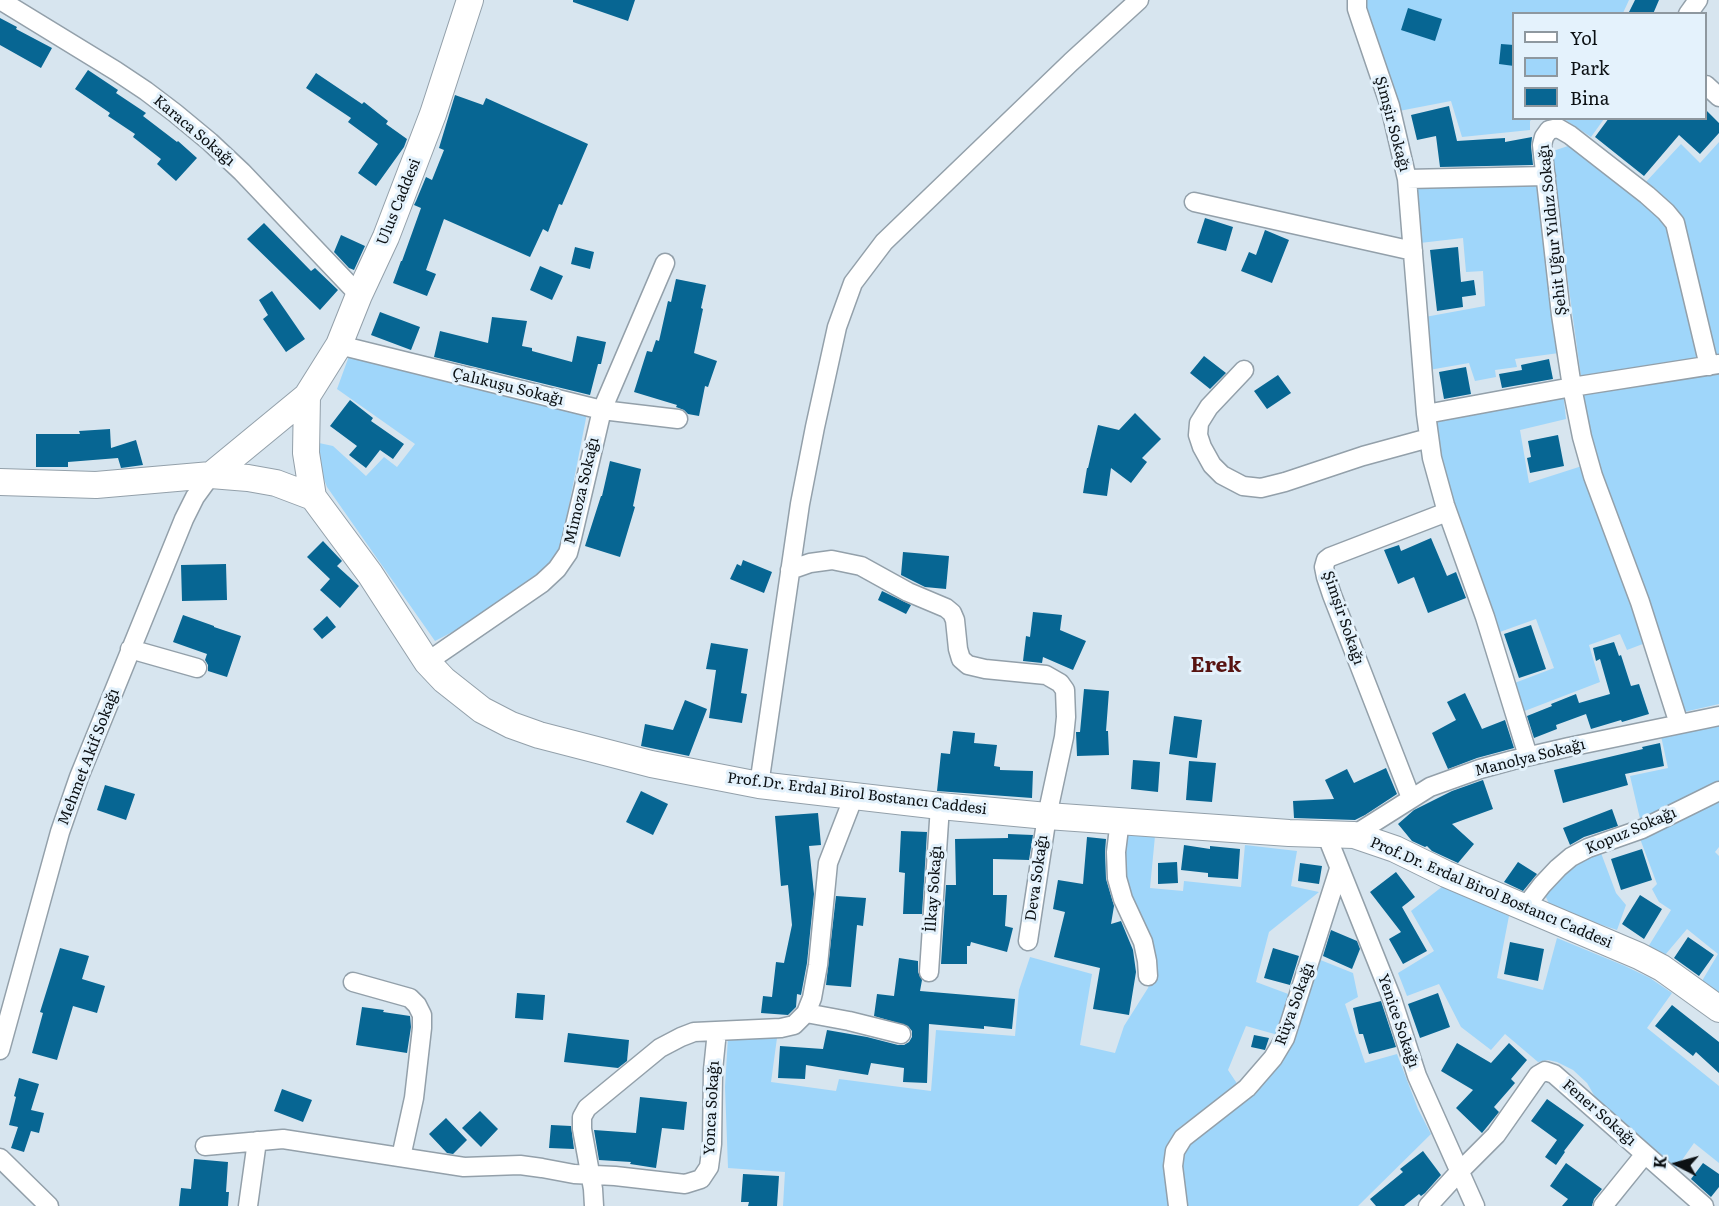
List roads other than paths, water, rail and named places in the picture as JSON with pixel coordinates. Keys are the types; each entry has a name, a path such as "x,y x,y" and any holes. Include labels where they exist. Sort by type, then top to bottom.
{"street":[{"name":"Karaca Sokağı","path":"0,0 116,70 210,142 242,172 359,295"},
{"name":"Ulus Caddesi","path":"211,475 307,396 339,345 386,237 433,114 470,0"},
{"path":"759,785 800,504 837,327 853,283 884,242 1139,0"},
{"name":"Şimşir Sokağı","path":"1357,0 1357,9 1390,106 1407,179 1426,414 1437,480 1485,617 1528,756"},
{"path":"1707,86 1719,97"},
{"name":"Şehit Uğur Yıldız Sokağı","path":"1426,414 1572,387 1714,365 1675,224 1666,212 1579,142 1558,128 1549,130 1542,145 1562,315 1572,387 1582,437 1593,476 1640,602 1679,724"},
{"path":"1407,179 1546,176"},
{"path":"1194,202 1413,251"},
{"name":"Mimoza Sokağı","path":"427,662 542,584 557,569 568,553 602,410 665,263"},
{"name":"Çalıkuşu Sokağı","path":"339,345 602,410 678,419"},
{"path":"1244,370 1206,412 1199,423 1198,435 1212,465 1222,475 1243,486 1261,488 1285,482 1363,456 1429,438"},
{"path":"0,482 96,485 211,475 276,483 313,497 306,453 307,396"},
{"name":"Mehmet Akif Sokağı","path":"0,1050 60,832 79,777 184,519 195,497 211,475"},
{"name":"Prof.Dr. Erdal Birol Bostancı Caddesi","path":"313,497 370,574 427,662 444,680 482,710 511,725 539,735 640,761 759,785 1047,816 1289,833 1354,835 1395,849 1446,874 1662,968 1719,1009"},
{"name":"Şimşir Sokağı","path":"1410,798 1332,595 1324,567 1330,556 1448,512"},
{"name":"Deva Sokağı","path":"790,570 810,563 832,560 861,566 875,572 908,592 946,608 952,613 955,620 958,650 968,665 985,669 1046,675 1060,683 1065,690 1064,737 1047,816 1028,941"},
{"path":"130,649 196,668"},
{"name":"Manolya Sokağı","path":"1354,835 1410,798 1443,782 1480,769 1528,756 1719,716"},
{"name":"Kopuz Sokağı","path":"1525,907 1542,885 1571,857 1588,848 1642,829 1719,791"},
{"path":"594,1206 591,1175 582,1130 582,1117 587,1108 660,1048 681,1036 694,1032 781,1028 794,1025 806,1013 812,998 818,966 828,863 854,796"},
{"name":"İlkay Sokağı","path":"929,972 940,806"},
{"path":"1120,820 1116,852 1117,878 1123,899 1143,942 1148,976"},
{"name":"Yenice Sokağı","path":"1326,834 1388,989 1417,1076 1475,1206"},
{"name":"Rüya Sokağı","path":"1178,1206 1173,1166 1175,1151 1183,1138 1247,1088 1273,1058 1285,1038 1340,869"},
{"path":"353,982 410,998 417,1005 422,1016 414,1098 402,1157"},
{"path":"806,1013 901,1034"},
{"name":"Yonca Sokağı","path":"205,1146 283,1139 464,1167 520,1165 574,1174 685,1184 701,1179 709,1167 717,1031"},
{"name":"Fener Sokağı","path":"1428,1206 1496,1135 1538,1075 1545,1071 1554,1074 1704,1206"},
{"path":"248,1206 257,1142"},
{"path":"1603,1206 1645,1154"},
{"path":"0,1158 49,1206"}],"district":[{"name":"Erek","path":"1216,666"}]}
